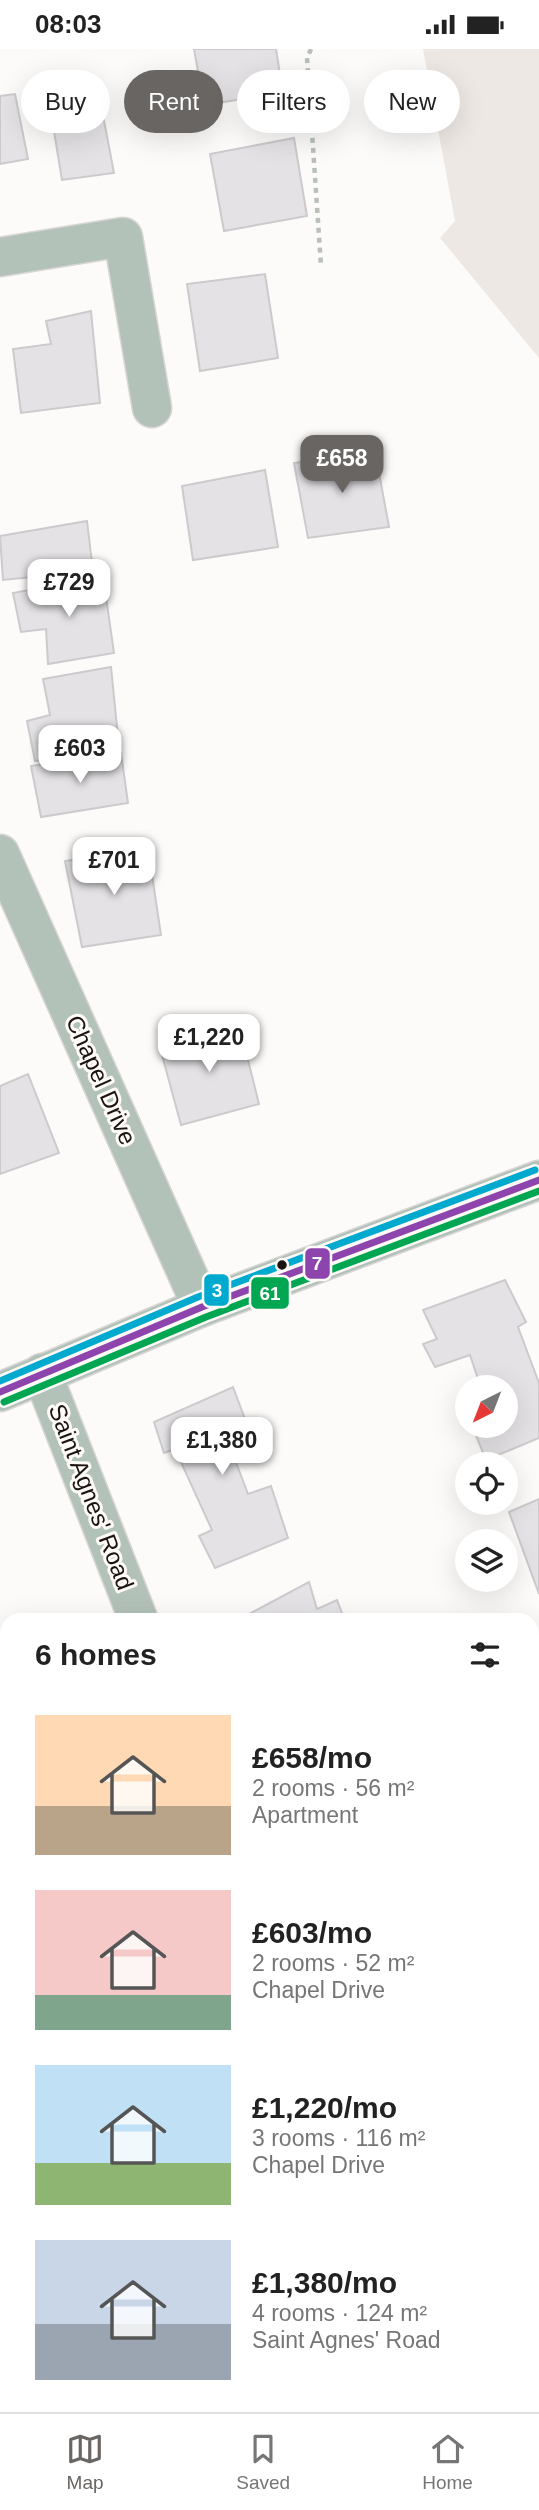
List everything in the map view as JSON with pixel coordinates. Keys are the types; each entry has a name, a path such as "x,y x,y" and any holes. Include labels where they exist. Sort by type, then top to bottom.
{"street":[{"path":"0,257 123,237 152,408"},
{"name":"Chapel Drive","path":"0,854 202,1307"},
{"path":"0,1392 202,1307 539,1180"},
{"name":"Saint Agnes' Road","path":"43,1373 136,1613"}],"path":[{"path":"311,49 307,58 321,266"}],"shaded area":[{"path":"423,49 539,49 539,358 440,238 455,221 439,133 460,133 460,70 427,70"}],"building":[{"path":"194,49 276,49 279,70 237,70 237,100 223,102 223,70 198,70"},
{"path":"15,94 28,159 0,164 0,96"},
{"path":"54,133 106,133 114,173 62,180"},
{"path":"294,138 307,216 224,231 210,154"},
{"path":"265,274 278,358 200,371 187,284"},
{"path":"91,311 100,403 21,413 13,349 51,344 46,321"},
{"path":"375,451 389,527 308,538 294,463"},
{"path":"265,470 278,547 193,560 182,486"},
{"path":"87,521 93,571 3,580 0,536"},
{"path":"103,576 114,653 48,664 46,629 21,632 13,593"},
{"path":"111,667 119,747 35,761 27,721 50,715 43,679"},
{"path":"121,753 128,803 41,817 31,766"},
{"path":"148,848 161,935 82,947 65,861"},
{"path":"239,1024 259,1104 181,1125 159,1044"},
{"path":"28,1074 59,1153 0,1174 0,1086"},
{"path":"505,1280 526,1322 518,1327 539,1383 539,1438 505,1452 483,1452 477,1439 518,1439 518,1375 477,1375 470,1355 435,1367 423,1344 437,1339 423,1310"},
{"path":"233,1387 254,1443 231,1449 248,1494 271,1486 288,1538 215,1568 199,1536 212,1530 175,1449 164,1453 154,1422"},
{"path":"539,1499 539,1594 518,1537 518,1529 515,1529 510,1515 518,1515 518,1508"},
{"path":"309,1582 317,1609 337,1600 342,1613 251,1613"}],"transit line":[{"name":"3","path":"0,1381 198,1297 535,1170"},
{"name":"7","path":"0,1392 202,1307 539,1180"},
{"name":"61","path":"4,1402 206,1317 539,1191"}]}
